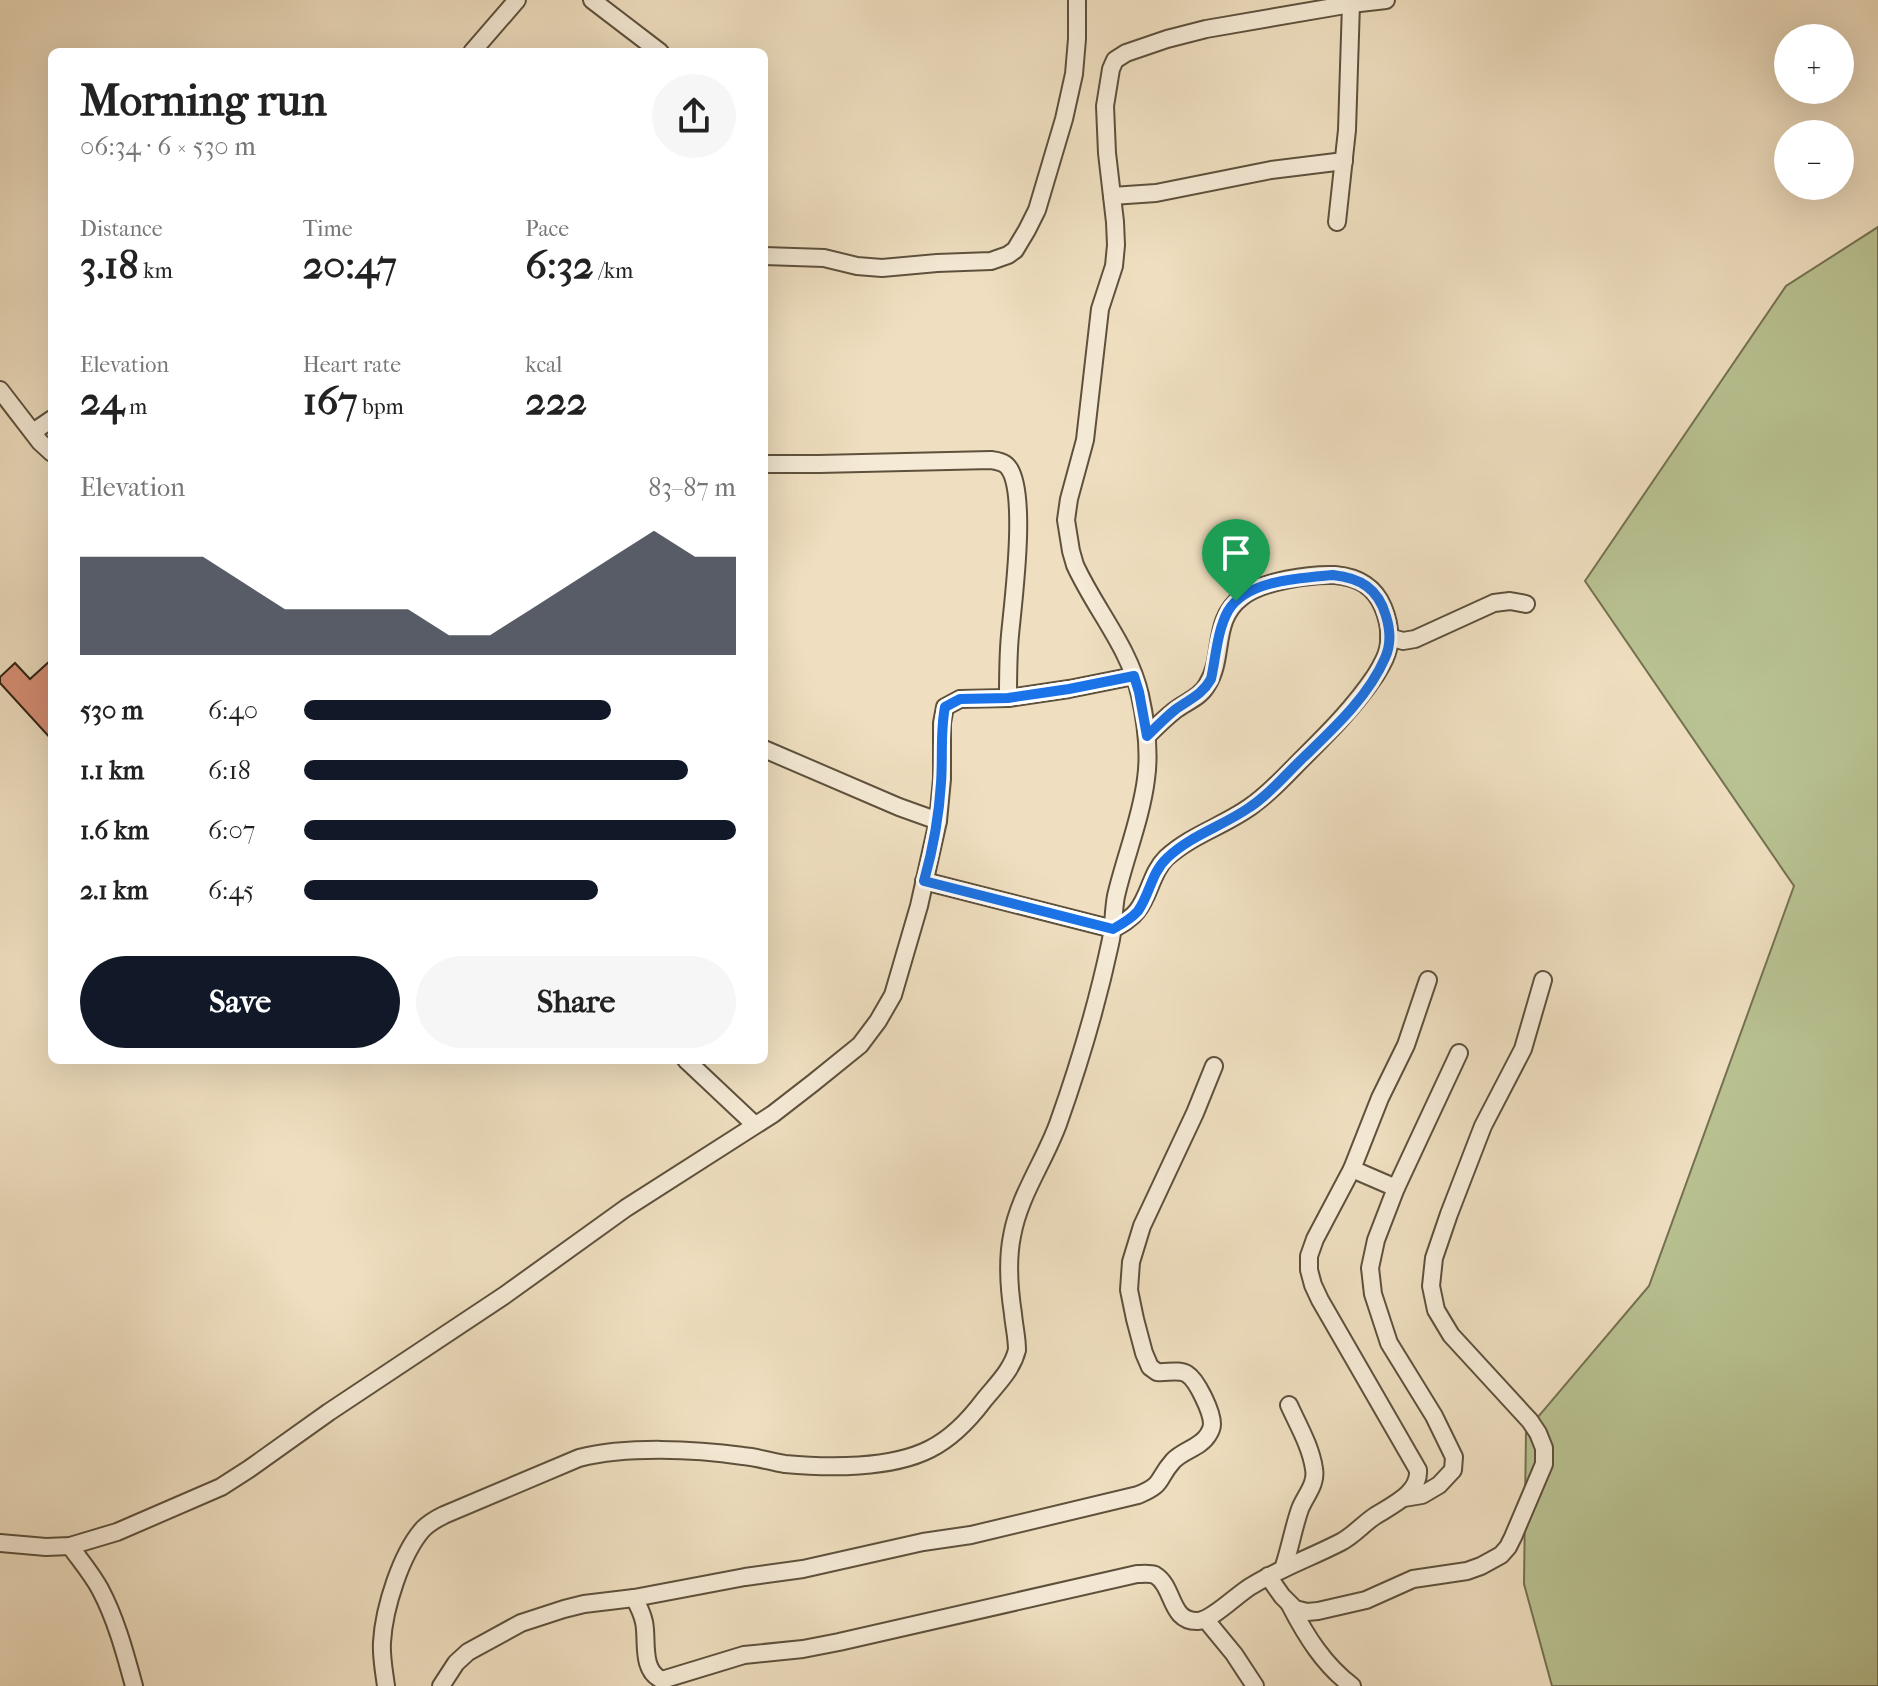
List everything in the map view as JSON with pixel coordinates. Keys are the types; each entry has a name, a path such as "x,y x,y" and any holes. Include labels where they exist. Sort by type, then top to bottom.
{"street":[{"path":"475,48 517,0"},
{"path":"592,0 655,48"},
{"path":"768,256 824,258 882,268 991,261 1015,250 1037,210 1064,119 1074,74 1077,0"},
{"path":"386,1686 382,1642 393,1594 405,1560 418,1536 425,1527 444,1515 595,1454 663,1450 744,1456 782,1463 853,1466 908,1457 948,1438 965,1423 1008,1372 1015,1359 1017,1342 1009,1281 1012,1233 1017,1215 1054,1135 1088,1035 1113,929 1121,872 1139,815 1148,758 1147,736 1134,676 1123,650 1075,565 1066,520 1085,440 1100,309 1114,266 1116,245 1105,106 1111,69 1119,56 1206,29 1350,2 1386,0"},
{"path":"1337,222 1347,130 1350,2"},
{"path":"1112,196 1156,193 1271,170 1344,161"},
{"path":"0,390 48,449"},
{"path":"33,432 48,422"},
{"path":"768,464 991,460 1006,465 1015,486 1018,544 1009,636 1008,698"},
{"path":"924,881 1113,929 1132,917 1138,911 1153,876 1166,859 1198,835 1254,805 1358,701 1381,666 1388,649 1388,625 1375,592 1356,579 1333,575 1286,580 1256,588 1244,595 1228,610 1211,679 1203,691 1175,710 1147,736"},
{"path":"1389,637 1403,641 1415,639 1494,603 1510,601 1526,604"},
{"path":"0,1543 70,1546 117,1532 221,1487 505,1295 626,1208 773,1114 860,1045 893,995 938,821 945,707 960,699 1008,698 1134,676"},
{"path":"768,751 905,810 938,821"},
{"path":"634,1598 644,1622 648,1661 655,1676 662,1680 744,1655 839,1642 1137,1574 1156,1576 1183,1618 1189,1621 1206,1620 1235,1596 1275,1572 1343,1540 1401,1498 1417,1482 1416,1464 1320,1300 1309,1270 1309,1256 1352,1169 1380,1098 1406,1045 1428,980"},
{"path":"1290,1605 1307,1612 1338,1608 1366,1600 1413,1579 1467,1571 1492,1562 1508,1547 1540,1475 1545,1455 1538,1433 1451,1335 1436,1310 1431,1286 1434,1258 1449,1214 1483,1126 1523,1049 1543,980"},
{"path":"1401,1498 1422,1495 1439,1485 1448,1477 1455,1462 1434,1416 1389,1343 1373,1294 1370,1268 1376,1240 1396,1188 1459,1053"},
{"path":"690,1064 755,1125"},
{"path":"441,1686 456,1663 468,1652 521,1623 543,1615 584,1604 803,1569 923,1542 971,1535 1138,1495 1156,1487 1174,1459 1206,1438 1213,1422 1192,1377 1179,1371 1157,1372 1147,1361 1129,1290 1131,1262 1142,1226 1214,1066"},
{"path":"1352,1169 1396,1188"},
{"path":"1275,1572 1291,1549 1300,1511 1315,1473 1289,1405"},
{"path":"70,1546 110,1609 134,1686"},
{"path":"1275,1572 1316,1650 1338,1676 1352,1686"},
{"path":"1206,1620 1255,1686"}],"green space":[{"path":"1878,227 1878,1686 1552,1686 1524,1584 1526,1431 1649,1286 1794,886 1585,581 1786,286"}],"building":[{"path":"15,663 30,679 48,663 48,736 0,683 0,677"}],"route":[{"path":"1333,575 1348,577 1364,583 1375,592 1388,625 1388,649 1381,666 1358,701 1272,790 1254,805 1198,835 1166,859 1153,876 1143,903 1132,917 1113,929 924,881 938,821 945,707 960,699 1008,698 1134,676 1147,736 1175,710 1207,687 1222,626 1228,610 1236,601 1256,588 1286,580 1333,575"}]}
